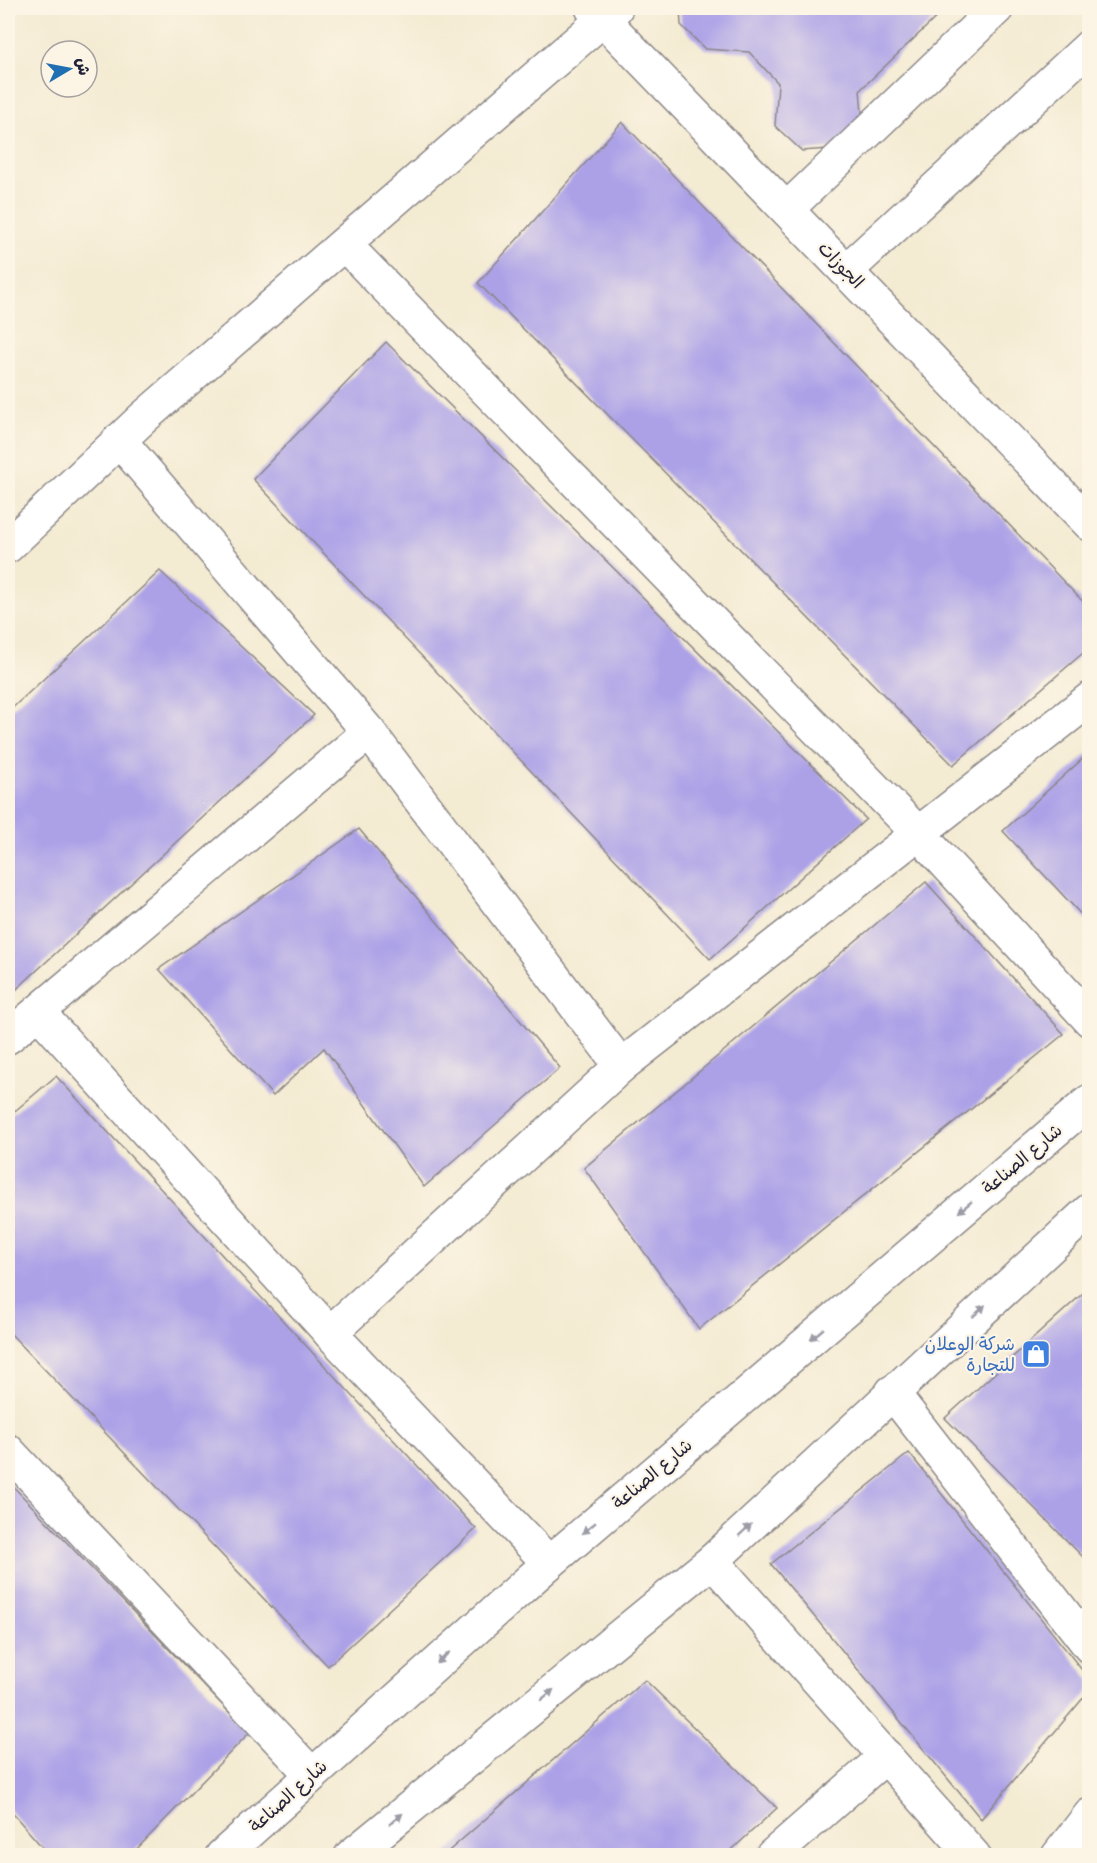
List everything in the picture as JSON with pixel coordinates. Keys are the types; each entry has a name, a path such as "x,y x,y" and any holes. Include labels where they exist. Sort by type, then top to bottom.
{"street":[{"path":"787,209 997,8"},
{"path":"8,546 119,440 344,244 604,11"},
{"name":"الجوزات","path":"604,11 787,209 1089,524"},
{"path":"846,271 1089,46"},
{"path":"344,244 918,833 1089,1020"},
{"path":"119,440 369,732 621,1066"},
{"path":"330,1333 621,1066 1089,699"},
{"path":"8,1037 369,732"},
{"path":"38,1012 330,1333 549,1563"},
{"name":"شارع الصناعة","path":"222,1856 549,1563 1089,1101"},
{"path":"351,1856 712,1561 892,1392 1085,1224"},
{"path":"892,1392 1089,1647"},
{"path":"8,1451 312,1775"},
{"path":"712,1561 974,1856"},
{"path":"772,1856 886,1756"},
{"path":"1058,1856 1089,1815"}],"building":[{"path":"680,8 946,8 860,90 863,125 841,148 802,151 775,126 778,83 749,52 705,49 681,25"},
{"path":"622,122 1090,609 1090,647 953,765 478,283"},
{"path":"386,342 866,819 710,959 253,479"},
{"path":"160,571 314,715 8,997 8,712"},
{"path":"1090,752 1090,924 1003,831"},
{"path":"359,829 560,1068 424,1187 324,1048 273,1096 159,969"},
{"path":"926,882 1064,1034 699,1329 584,1168"},
{"path":"56,1076 476,1529 328,1666 8,1331 8,1117"},
{"path":"1090,1287 1090,1564 945,1418"},
{"path":"909,1453 1090,1680 1090,1690 981,1819 771,1564"},
{"path":"8,1481 249,1733 130,1856 50,1856 8,1808"},
{"path":"645,1680 777,1808 725,1856 443,1856"}],"place":[{"name":"شركة الوعلان للتجارة","path":"1036,1354"}]}
